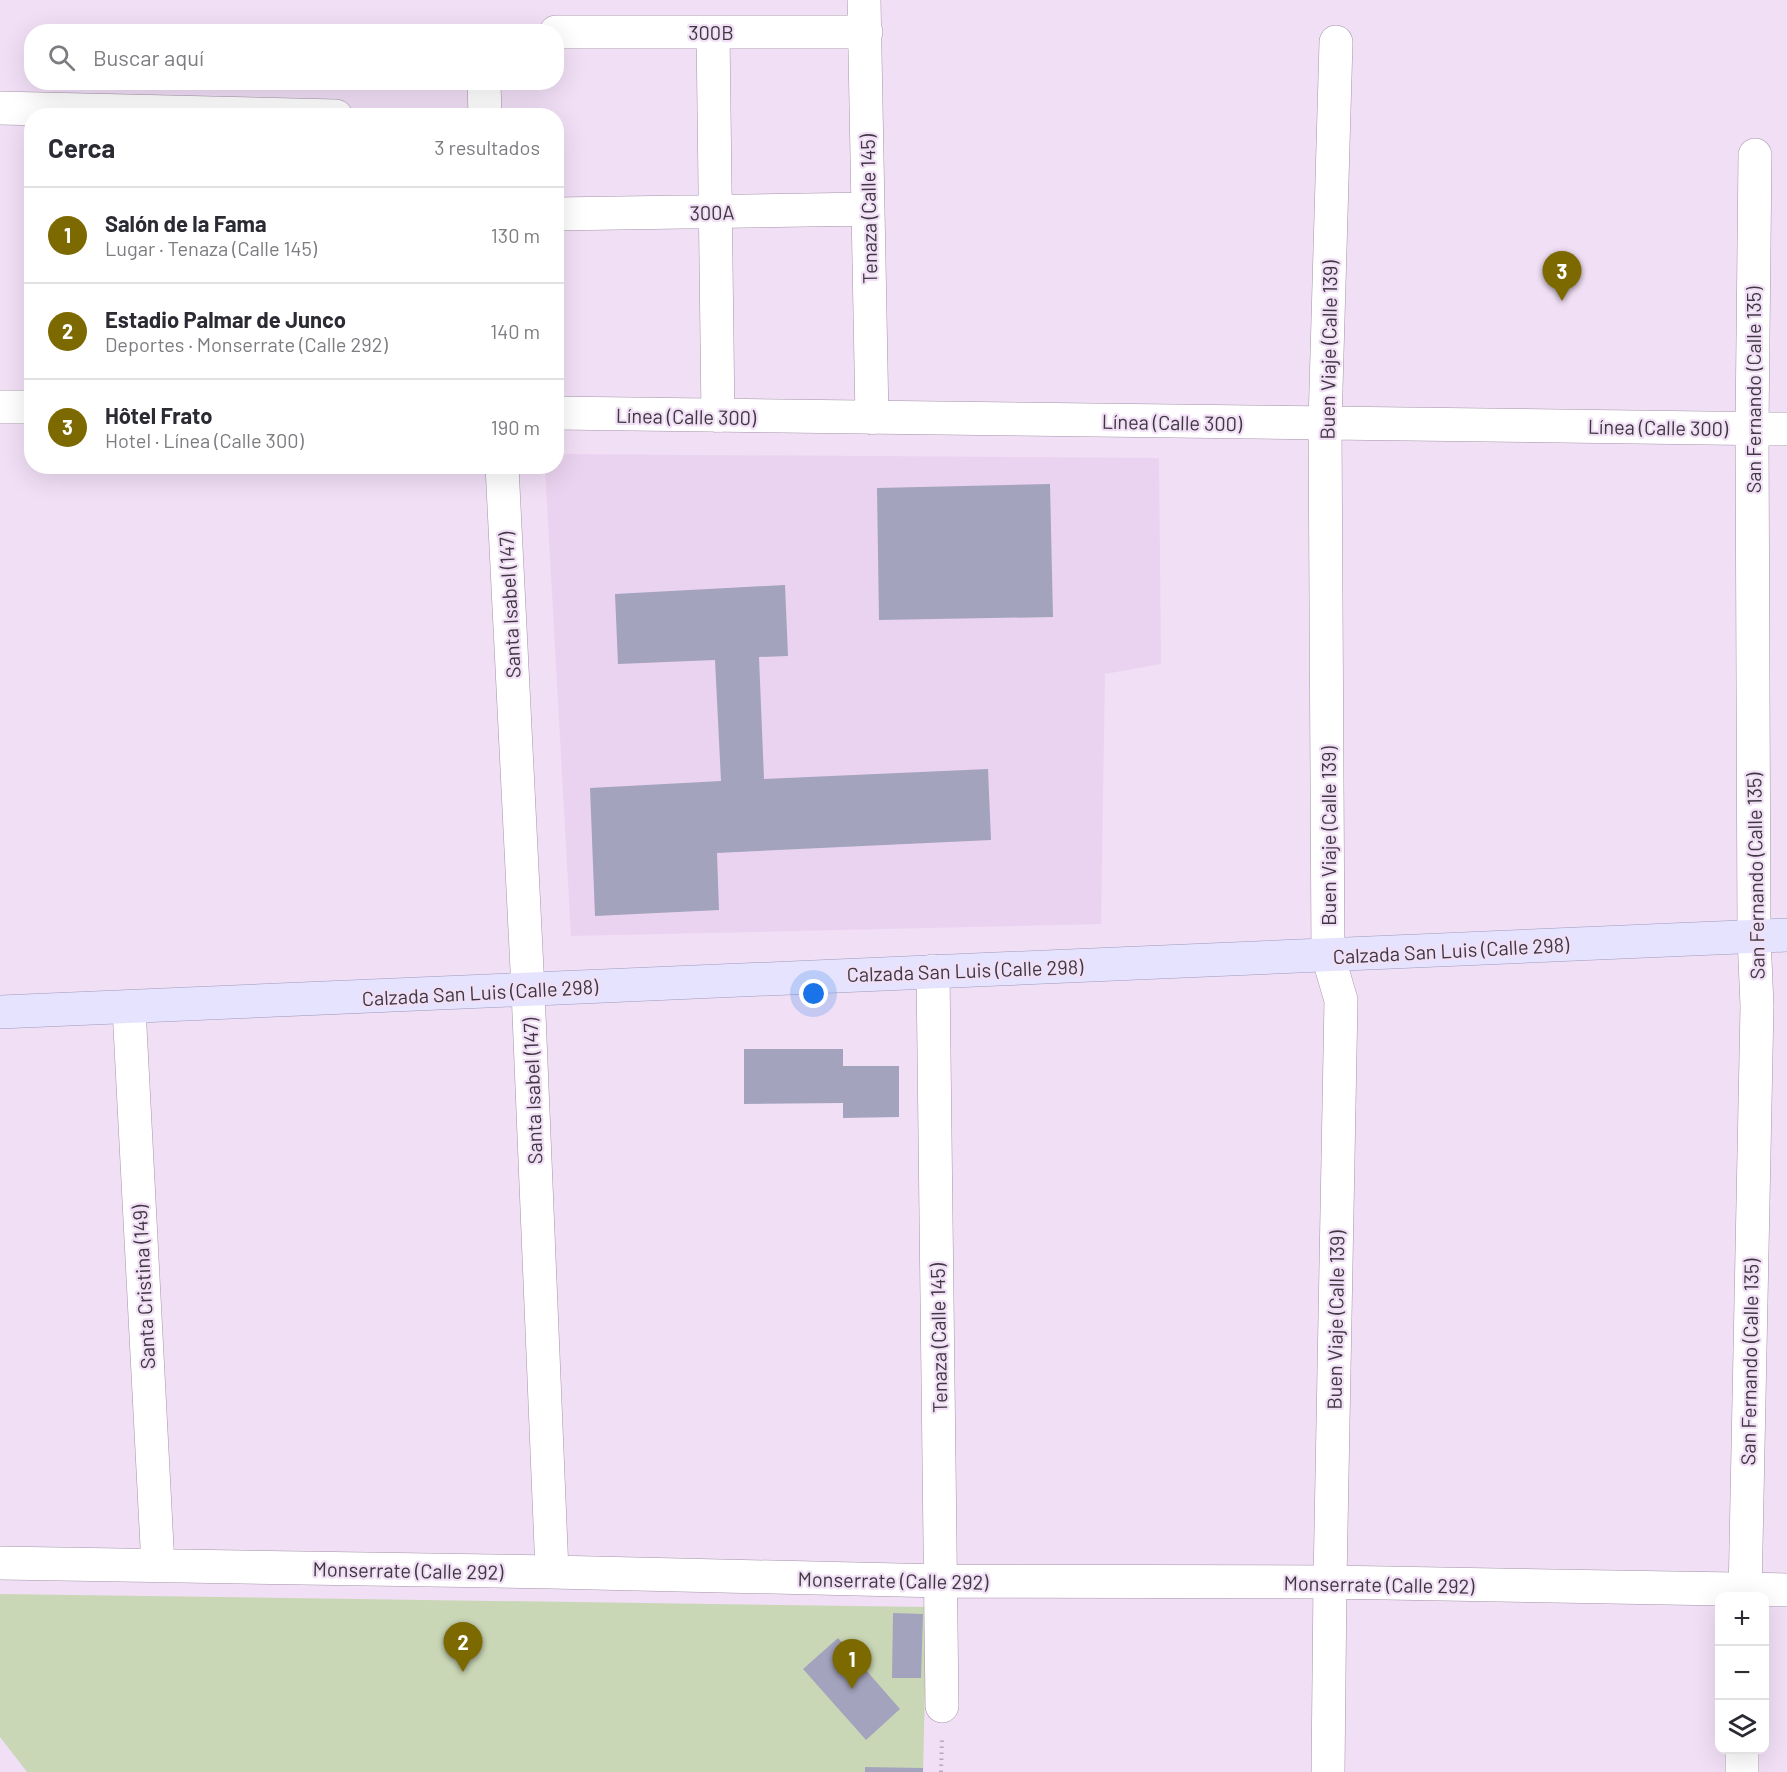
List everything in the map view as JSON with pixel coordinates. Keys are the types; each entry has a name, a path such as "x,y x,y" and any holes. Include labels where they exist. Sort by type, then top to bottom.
{"main road":[{"name":"Calzada San Luis (Calle 298)","path":"0,1012 1787,936"}],"street":[{"name":"300B","path":"564,32 713,32 865,16"},
{"name":"Tenaza (Calle 145)","path":"865,16 872,418"},
{"path":"713,32 718,416"},
{"name":"Buen Viaje (Calle 139)","path":"1328,1772 1341,1000 1329,956 1325,423 1336,42"},
{"path":"484,90 485,108"},
{"path":"0,108 24,109"},
{"name":"San Fernando (Calle 135)","path":"1745,1592 1757,1006 1754,937 1752,428 1755,155"},
{"name":"300A","path":"564,214 867,209"},
{"path":"0,407 24,407"},
{"name":"Línea (Calle 300)","path":"564,413 1787,429"},
{"name":"Santa Isabel (147)","path":"502,474 528,990 552,1572"},
{"name":"Tenaza (Calle 145)","path":"933,971 942,1706"},
{"name":"Santa Cristina (149)","path":"129,1008 158,1566"},
{"name":"Monserrate (Calle 292)","path":"0,1563 942,1581 1330,1582 1715,1592"},
{"name":"Monserrate (Calle 292)","path":"1759,1592 1787,1590"},
{"path":"1742,1754 1742,1772"}],"shaded area":[{"path":"564,454 1159,458 1161,664 1105,674 1101,924 571,936 545,474 564,474"}],"green space":[{"path":"0,1594 927,1607 923,1772 27,1772 0,1737"}],"building":[{"path":"1050,484 1053,617 879,620 877,488"},
{"path":"785,585 788,656 759,657 764,779 988,769 991,840 717,853 719,910 595,916 590,788 721,781 715,660 618,664 615,594"},
{"path":"744,1049 843,1049 843,1066 899,1066 899,1117 843,1118 843,1103 744,1104"},
{"path":"893,1613 923,1614 921,1678 892,1678"},
{"path":"838,1638 900,1709 866,1740 803,1669"},
{"path":"865,1767 923,1768 923,1772 865,1772"}],"place":[{"name":"Hôtel Frato","path":"1562,301"},
{"name":"Estadio Palmar de Junco","path":"463,1672"},
{"name":"Salón de la Fama","path":"852,1689"}]}
